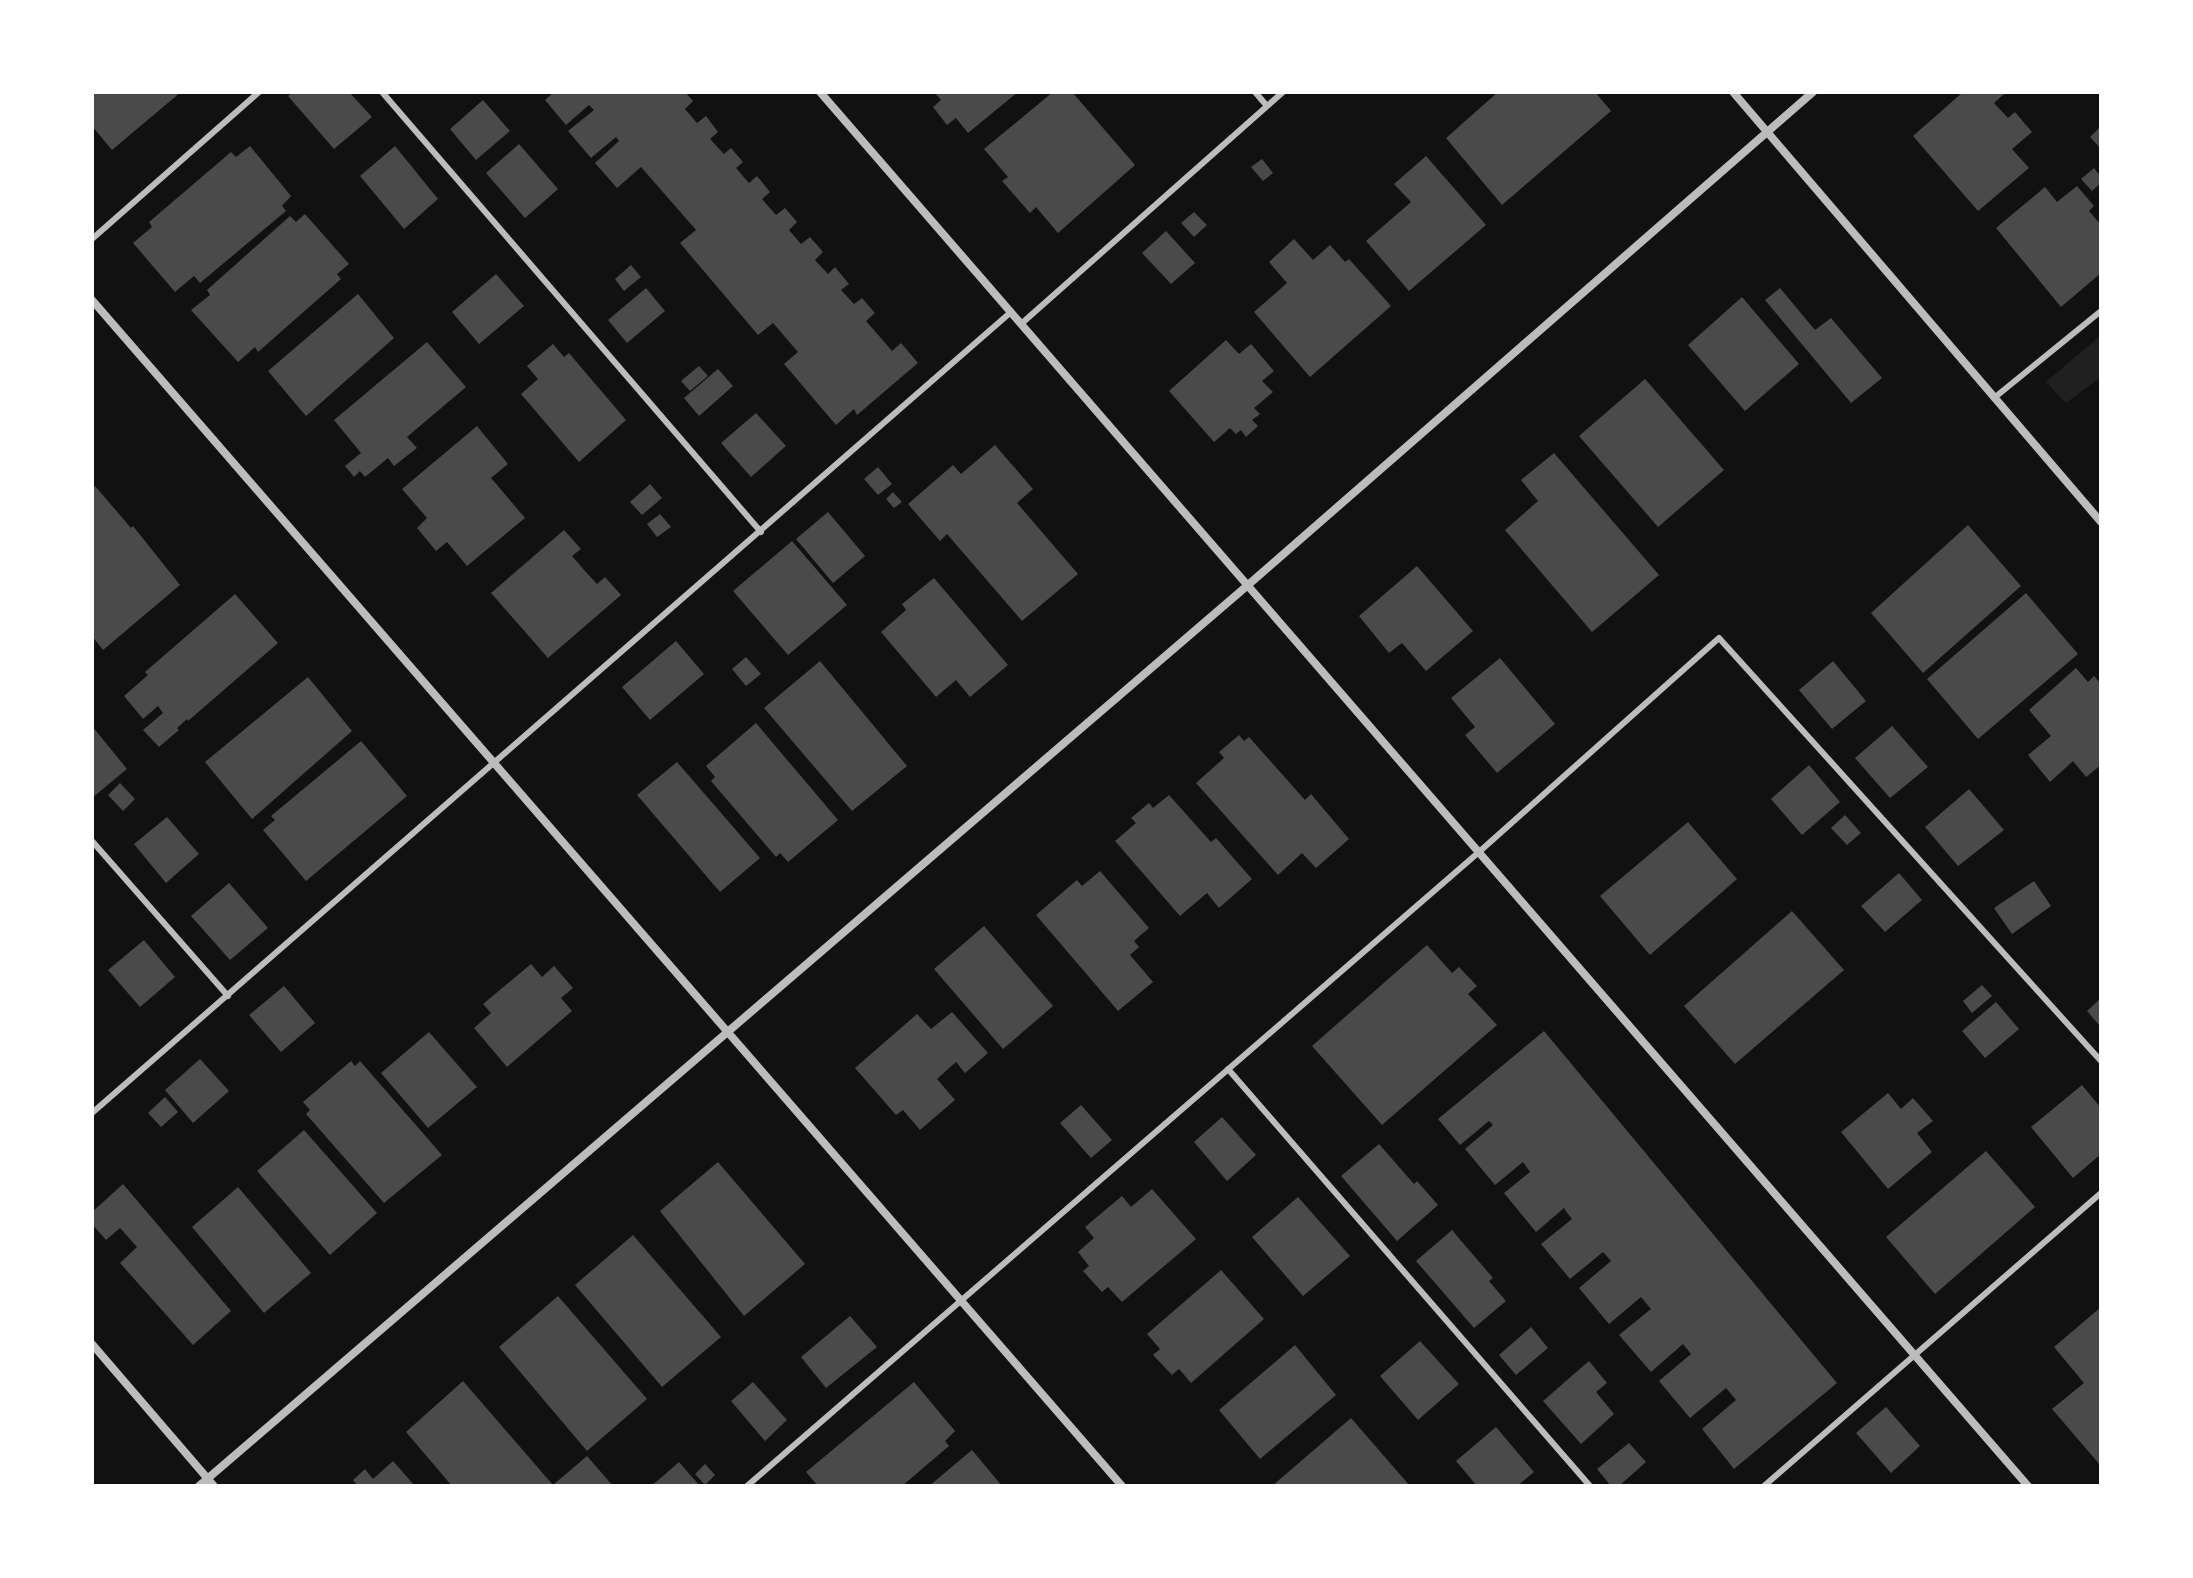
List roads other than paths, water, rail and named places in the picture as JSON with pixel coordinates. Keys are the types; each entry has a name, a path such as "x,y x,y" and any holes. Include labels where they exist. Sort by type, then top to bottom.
{"street":[{"path":"820,92 2028,1486"},
{"path":"1733,92 2101,522"},
{"path":"199,1486 1248,585 1813,92"},
{"path":"92,300 1122,1486"},
{"path":"92,1344 214,1486"}],"lane":[{"path":"92,239 259,92"},
{"path":"382,92 761,532"},
{"path":"1255,92 1267,106"},
{"path":"1021,324 1283,92"},
{"path":"1994,398 2101,311"},
{"path":"92,1113 1011,312"},
{"path":"747,1486 1479,852 1719,638 2101,1061"},
{"path":"92,841 228,996"},
{"path":"1228,1069 1590,1486"},
{"path":"1764,1486 2101,1193"}]}
